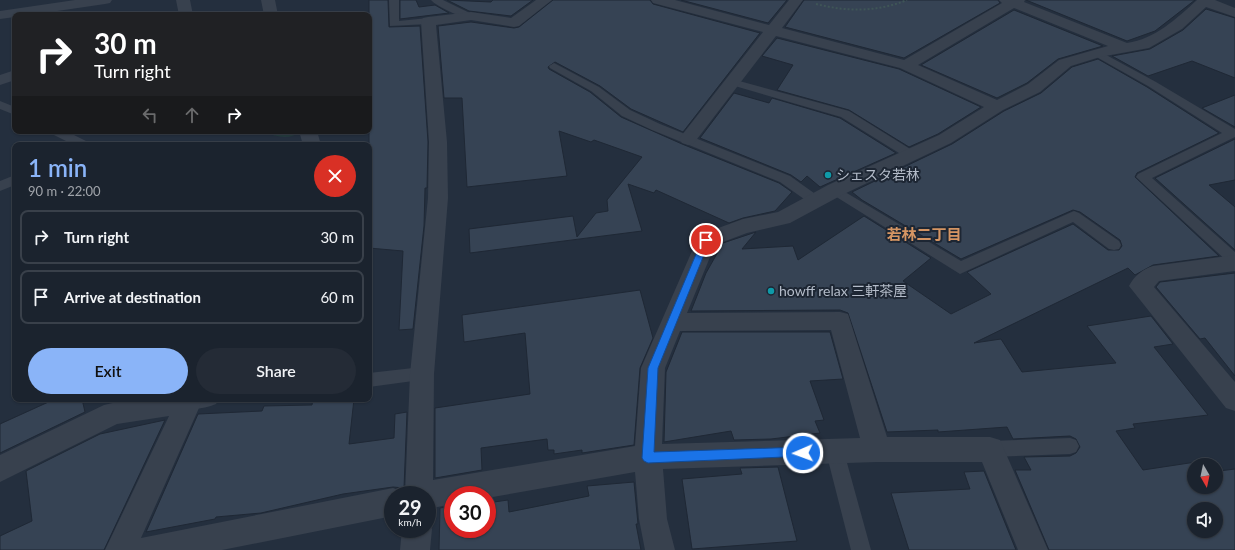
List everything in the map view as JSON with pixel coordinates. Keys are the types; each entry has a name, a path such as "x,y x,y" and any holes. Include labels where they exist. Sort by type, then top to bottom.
{"street":[{"path":"21,12 105,0"},
{"path":"183,0 185,12"},
{"path":"268,0 270,12"},
{"path":"419,486 422,374 438,198 438,142 428,21 471,16 514,23 545,0"},
{"path":"658,0 906,65 997,106"},
{"path":"660,550 653,519 648,458 653,368 706,240 743,226 783,218 835,190 945,139 997,106 1034,88 1065,63 1098,53 1144,46 1171,30 1205,0 1235,13"},
{"path":"688,139 773,30 803,1"},
{"path":"906,65 1012,1 1124,48"},
{"path":"0,15 12,13"},
{"path":"0,80 12,76"},
{"path":"1233,265 1153,274 1140,286 1235,400"},
{"path":"673,322 840,321 877,450"},
{"path":"0,469 113,413 183,402"},
{"path":"120,550 195,402"},
{"path":"436,493 648,458 877,450 990,449 1033,550"},
{"path":"147,550 384,504"},
{"path":"415,550 416,538"}],"lane":[{"path":"394,0 394,24 428,21"},
{"path":"436,0 450,8 471,16"},
{"path":"1098,53 1233,133"},
{"path":"554,66 595,89 626,113 656,127 785,179 816,201"},
{"path":"732,82 845,114 911,155"},
{"path":"0,105 12,110"},
{"path":"1233,133 1143,177 1233,265"},
{"path":"62,134 77,142"},
{"path":"835,190 960,268 1074,216 1114,245"},
{"path":"372,380 422,374"},
{"path":"990,449 1070,446"},
{"path":"835,452 861,550"}],"path":[{"path":"803,1 864,12 896,5 907,0"}],"green space":[{"path":"269,134 296,134 289,137"}],"building":[{"path":"369,0 388,0 389,27 420,26 428,142 427,188 425,188 424,226 413,329 399,330 403,251 372,248 372,142 369,142 369,134 372,134 372,12 369,12"},
{"path":"400,0 416,0 419,7 435,5 449,13 400,19"},
{"path":"447,0 491,2 493,0 533,0 511,16 469,11"},
{"path":"553,0 650,0 653,4 760,33 683,132 631,109 600,86 555,62 548,67 549,69 590,92 621,117 682,144 779,183 792,192 775,211 743,218 729,223 656,190 654,193 628,184 642,231 470,253 469,229 573,216 577,237 596,213 608,211 607,200 642,157 594,140 591,142 559,131 567,176 467,187 462,98 444,98 438,26 471,22 514,28 519,27"},
{"path":"681,0 787,0 768,23"},
{"path":"804,0 998,0 1000,3 904,58 785,27"},
{"path":"1026,0 1195,0 1155,31 1127,41"},
{"path":"1206,9 1235,18 1235,78 1192,61 1148,76 1112,56 1150,49 1183,30"},
{"path":"1014,10 1103,46 1058,59 1027,83 997,98 921,65"},
{"path":"777,38 899,69 981,107 938,134 909,147 849,110 777,90 793,65 762,56"},
{"path":"1098,59 1147,87 1219,133 1137,173 1135,177 1219,256 1153,265 1135,275 1128,268 974,343 1001,339 1022,372 1116,363 1087,326 1151,316 1173,344 1154,347 1208,415 1133,424 1135,428 1116,431 1143,470 1187,463 1187,494 1223,494 1223,470 1235,469 1235,550 1049,550 1015,470 1031,470 1024,457 1070,456 1076,453 1080,447 1076,439 1070,436 1013,439 1007,427 938,432 938,430 887,432 848,313 840,310 691,311 706,273 723,243 756,232 742,249 793,246 798,260 864,216 931,258 903,281 951,314 991,294 967,272 1073,224 1108,250 1119,250 1122,246 1120,240 1080,212 1073,210 961,259 862,200 852,192 952,144 1004,111 1041,93 1072,67"},
{"path":"734,93 769,103 772,98 840,118 896,153 820,187 807,176 801,182 791,175 700,138"},
{"path":"1235,95 1235,127 1202,108"},
{"path":"1235,139 1235,180 1209,185 1235,207 1235,250 1155,178"},
{"path":"1235,273 1235,376 1205,338 1200,339 1156,287 1160,282"},
{"path":"640,290 653,338 640,368 634,445 582,453 582,450 554,454 554,450 548,450 547,439 481,448 482,470 435,478 435,408 530,394 525,333 464,342 462,315"},
{"path":"682,332 830,332 843,379 810,381 824,420 815,421 820,433 771,439 734,440 731,431 664,442 666,372"},
{"path":"48,402 83,402 85,412 0,453 0,424"},
{"path":"312,402 354,402 349,444 394,438 395,414 407,412 404,486 384,486 384,488 343,494 261,513 216,517 215,519 146,532 198,414 262,411 264,406 312,405"},
{"path":"165,420 104,550 0,550 0,536 32,521 26,471 100,434"},
{"path":"778,467 797,541 692,549 682,479 742,474 740,468"},
{"path":"984,471 1016,550 909,550 891,493 970,489 964,472"},
{"path":"634,482 638,524 636,524 641,550 439,550 440,508 444,507 444,538 496,538 496,502 508,500 509,512 589,496 587,486"}],"place":[{"name":"シェスタ若林","path":"828,175"},
{"name":"howff relax 三軒茶屋","path":"771,291"}],"district":[{"name":"若林二丁目","path":"924,235"}],"route":[{"path":"706,240 653,368 648,458 803,453"}]}
